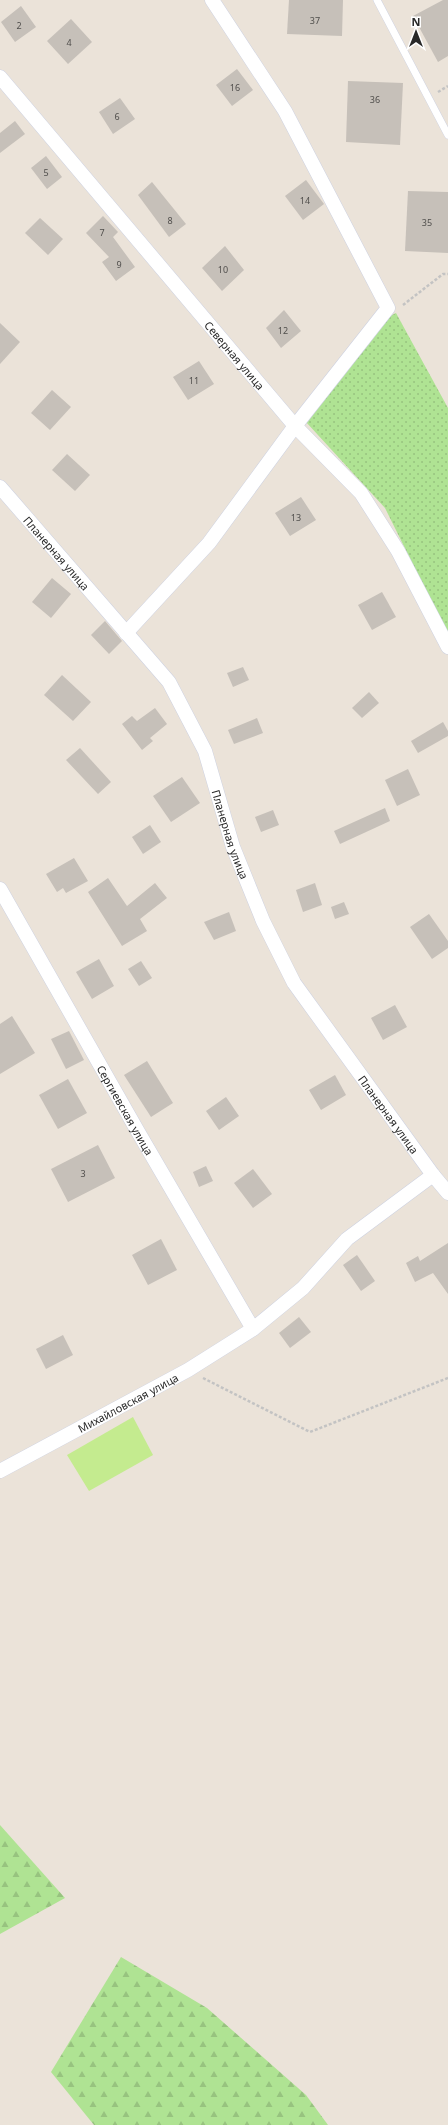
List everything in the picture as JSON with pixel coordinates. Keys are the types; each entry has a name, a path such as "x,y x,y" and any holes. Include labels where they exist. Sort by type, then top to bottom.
{"street":[{"path":"126,634 209,543 295,426 388,308 285,111 212,0"},
{"name":"Северная улица","path":"0,77 295,426 361,493 398,551 448,647"},
{"name":"Планерная улица","path":"0,488 169,682 205,751 233,847 263,921 294,983 433,1175 448,1193"},
{"name":"Сергиевская улица","path":"0,889 136,1130 253,1329"},
{"name":"Михайловская улица","path":"0,1471 188,1370 253,1329 303,1288 346,1239 433,1175"}],"lane":[{"path":"377,0 448,135"}],"path":[{"path":"405,304 443,274 448,274"},
{"path":"188,1370 310,1432 448,1378"}],"green space":[{"path":"396,313 448,408 448,635 385,508 306,422 382,320"},
{"path":"133,1417 153,1455 89,1491 67,1455"},
{"path":"0,1825 65,1898 0,1934"},
{"path":"121,1957 207,2008 306,2095 328,2125 94,2125 51,2072"}],"building":[{"path":"289,0 343,0 342,36 287,34"},
{"path":"443,0 448,0 448,56 438,62 413,16"},
{"path":"21,6 36,27 15,42 1,22"},
{"path":"71,19 92,42 68,64 47,41"},
{"path":"237,69 253,90 232,106 216,85"},
{"path":"348,81 403,83 400,145 346,142"},
{"path":"120,98 135,119 113,134 99,112"},
{"path":"15,121 25,134 0,153 0,133"},
{"path":"46,156 62,177 47,189 31,168"},
{"path":"306,180 324,204 303,220 285,196"},
{"path":"152,182 186,224 169,237 138,195"},
{"path":"408,191 448,192 448,253 405,251"},
{"path":"103,216 118,232 113,237 135,267 116,281 102,262 109,257 86,233"},
{"path":"40,218 63,239 48,255 25,233"},
{"path":"225,246 244,270 222,291 202,268"},
{"path":"284,310 301,331 281,348 266,328"},
{"path":"0,323 20,342 0,364"},
{"path":"199,361 214,384 188,400 173,377"},
{"path":"52,390 71,407 50,430 31,413"},
{"path":"67,454 90,475 75,491 52,470"},
{"path":"301,497 316,520 290,536 275,513"},
{"path":"52,578 71,594 51,618 32,602"},
{"path":"382,592 396,617 372,630 358,605"},
{"path":"105,621 122,641 109,654 91,635"},
{"path":"243,667 249,680 233,687 227,673"},
{"path":"62,675 91,702 73,721 44,695"},
{"path":"369,692 379,703 362,718 352,708"},
{"path":"155,708 167,724 150,738 153,741 142,750 122,724 132,716 137,721"},
{"path":"257,718 263,733 234,744 228,730"},
{"path":"443,722 448,731 448,736 418,753 411,741"},
{"path":"80,748 111,782 98,794 66,760"},
{"path":"408,769 420,795 397,806 385,780"},
{"path":"182,777 200,803 171,822 153,796"},
{"path":"385,808 390,821 340,844 334,831"},
{"path":"273,810 279,825 261,832 255,817"},
{"path":"150,825 161,842 143,854 132,837"},
{"path":"74,858 88,881 66,893 63,888 57,892 46,874"},
{"path":"108,878 127,906 155,883 167,898 140,919 147,931 122,946 88,892"},
{"path":"315,883 322,905 303,912 296,890"},
{"path":"344,902 349,914 335,919 331,907"},
{"path":"229,912 236,931 214,940 204,922"},
{"path":"429,914 448,941 448,948 432,959 410,927"},
{"path":"99,959 114,986 92,999 76,972"},
{"path":"141,961 152,978 139,986 128,969"},
{"path":"395,1005 407,1027 383,1040 371,1018"},
{"path":"12,1016 35,1053 0,1074 0,1024"},
{"path":"69,1031 84,1060 66,1069 51,1039"},
{"path":"147,1061 173,1103 151,1117 124,1075"},
{"path":"335,1075 346,1095 321,1110 309,1090"},
{"path":"68,1079 87,1113 58,1129 39,1095"},
{"path":"226,1097 239,1116 219,1130 206,1111"},
{"path":"98,1145 115,1178 68,1202 51,1169"},
{"path":"206,1166 213,1181 199,1187 193,1172"},
{"path":"253,1169 272,1194 253,1208 234,1183"},
{"path":"161,1239 177,1270 148,1285 132,1255"},
{"path":"448,1243 448,1294 433,1273 415,1282 406,1263 418,1256 420,1261"},
{"path":"357,1255 375,1281 361,1291 343,1265"},
{"path":"299,1317 311,1332 290,1348 279,1333"},
{"path":"63,1335 73,1355 46,1369 36,1349"}]}
